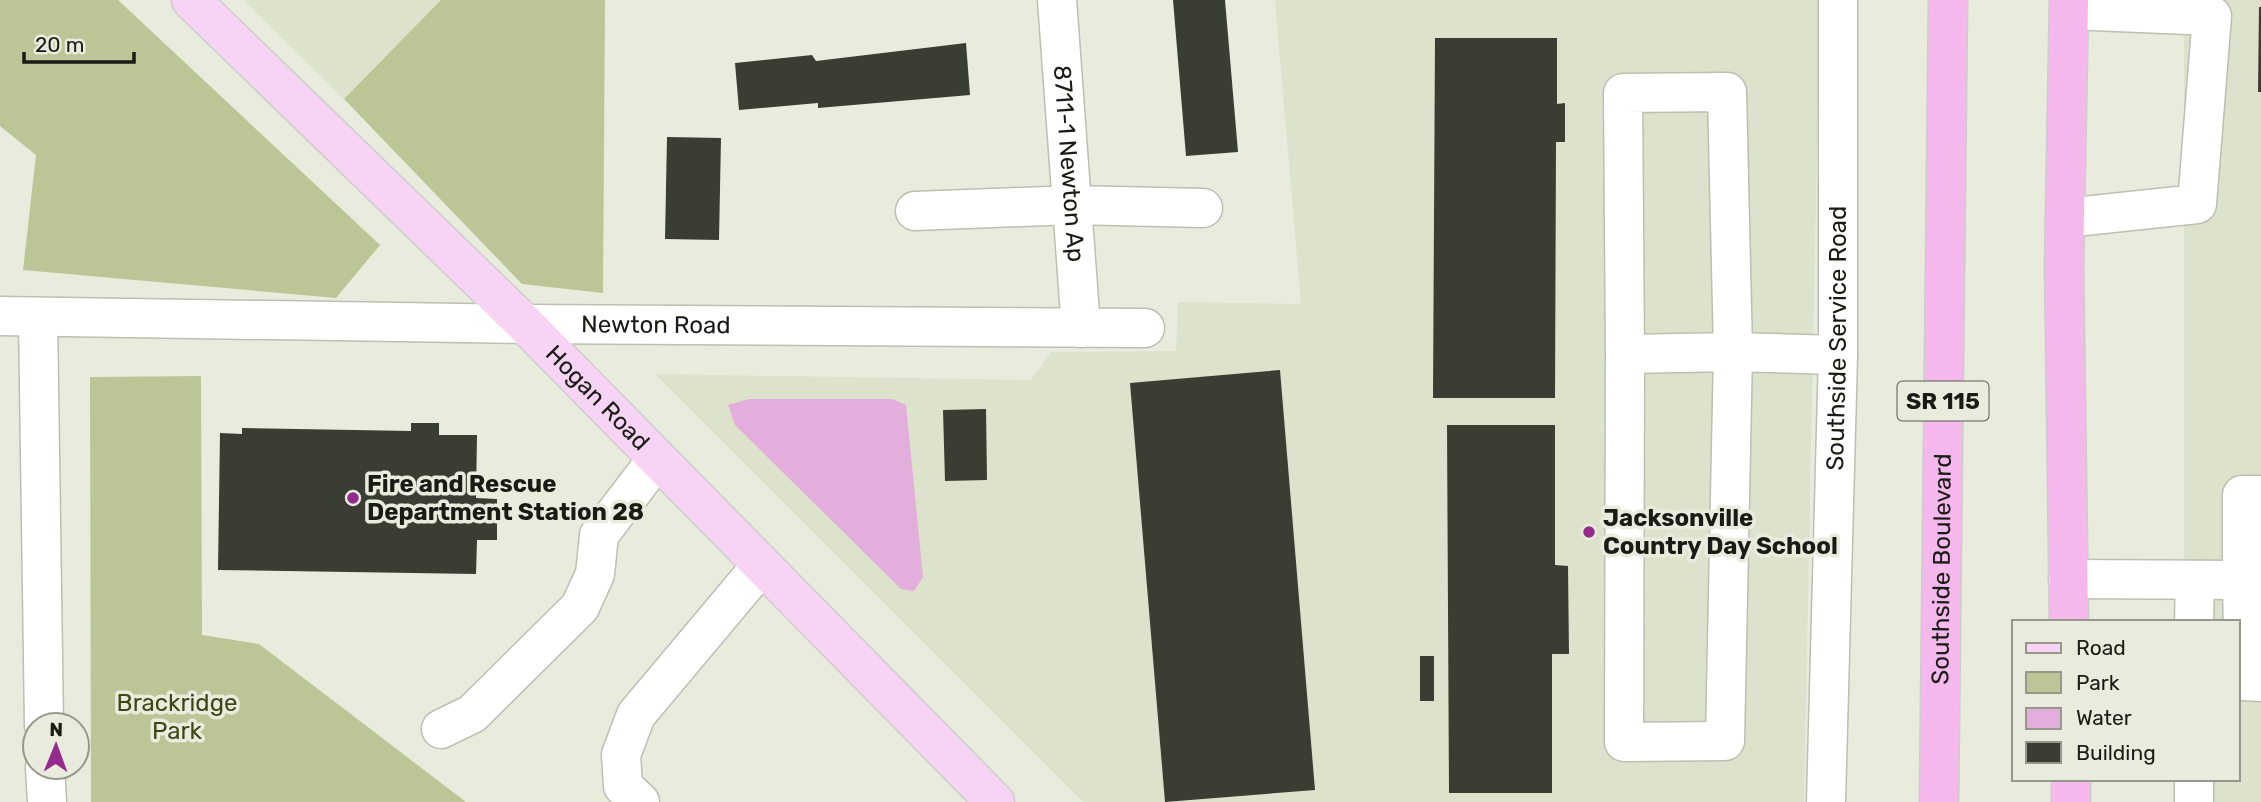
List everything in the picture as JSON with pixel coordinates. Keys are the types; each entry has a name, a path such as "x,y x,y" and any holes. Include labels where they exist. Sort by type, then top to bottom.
{"highway":[{"name":"Southside Boulevard","path":"1939,802 1948,0"},
{"path":"2069,5 2065,218 2069,620"},
{"path":"2071,781 2071,802"}],"main road":[{"name":"Hogan Road","path":"191,0 525,324 995,802"}],"street":[{"name":"8711-1 Newton Ap","path":"1057,0 1082,328"},
{"name":"Southside Service Road","path":"1826,802 1838,355 1839,0"},
{"path":"2065,218 2197,204 2212,16 2069,5"},
{"path":"1727,92 1733,352 1725,741 1624,742 1625,354 1623,93 1727,92"},
{"path":"915,211 1072,205 1203,208"},
{"name":"Newton Road","path":"0,316 525,324 1144,328"},
{"path":"38,317 44,711"},
{"path":"1625,354 1733,352 1838,355"},
{"path":"441,729 472,714 580,607 595,574 599,535 657,459"},
{"path":"2261,495 2242,495 2244,681 2261,682"},
{"path":"640,802 623,786 621,755 636,715 761,566"},
{"path":"2068,579 2242,580"},
{"path":"2194,620 2195,580"},
{"path":"46,781 47,802"},
{"path":"2194,781 2194,802"}],"shaded area":[{"path":"243,0 441,0 344,99"},
{"path":"1275,0 1820,0 1804,802 1083,802 655,374 1031,380 1051,352 1176,351 1178,302 1301,304"},
{"path":"2184,0 2261,0 2261,802 2185,802 2185,781 2240,781 2240,620 2184,620"}],"green space":[{"path":"0,0 118,0 380,245 336,298 23,270 36,155 0,126"},
{"path":"441,0 605,0 603,293 522,284 344,99"},
{"name":"Brackridge Park","path":"201,376 202,635 259,644 466,802 91,802 90,377"}],"water":[{"path":"749,399 892,399 906,405 923,577 914,591 901,589 735,425 728,405"}],"building":[{"path":"1173,0 1225,0 1238,152 1186,156"},
{"path":"2261,7 2261,92 2258,92"},
{"path":"1435,38 1557,38 1557,104 1565,103 1565,142 1556,142 1555,398 1433,398"},
{"path":"966,43 970,95 818,108 818,103 739,110 735,63 812,55 816,61"},
{"path":"667,137 721,138 719,240 665,239"},
{"path":"1280,370 1315,790 1165,802 1130,383"},
{"path":"986,409 987,480 945,481 943,410"},
{"name":"Fire and Rescue Department Station 28","path":"411,423 439,423 439,435 477,435 476,498 497,499 497,540 477,540 476,574 218,570 220,433 242,434 242,428 411,431"},
{"path":"1447,425 1555,425 1555,565 1568,566 1569,654 1552,654 1552,793 1449,793"},
{"path":"1420,656 1434,656 1434,701 1420,701"}],"place":[{"name":"Fire and Rescue Department Station 28","path":"353,498"},
{"name":"Jacksonville Country Day School","path":"1589,532"}]}
